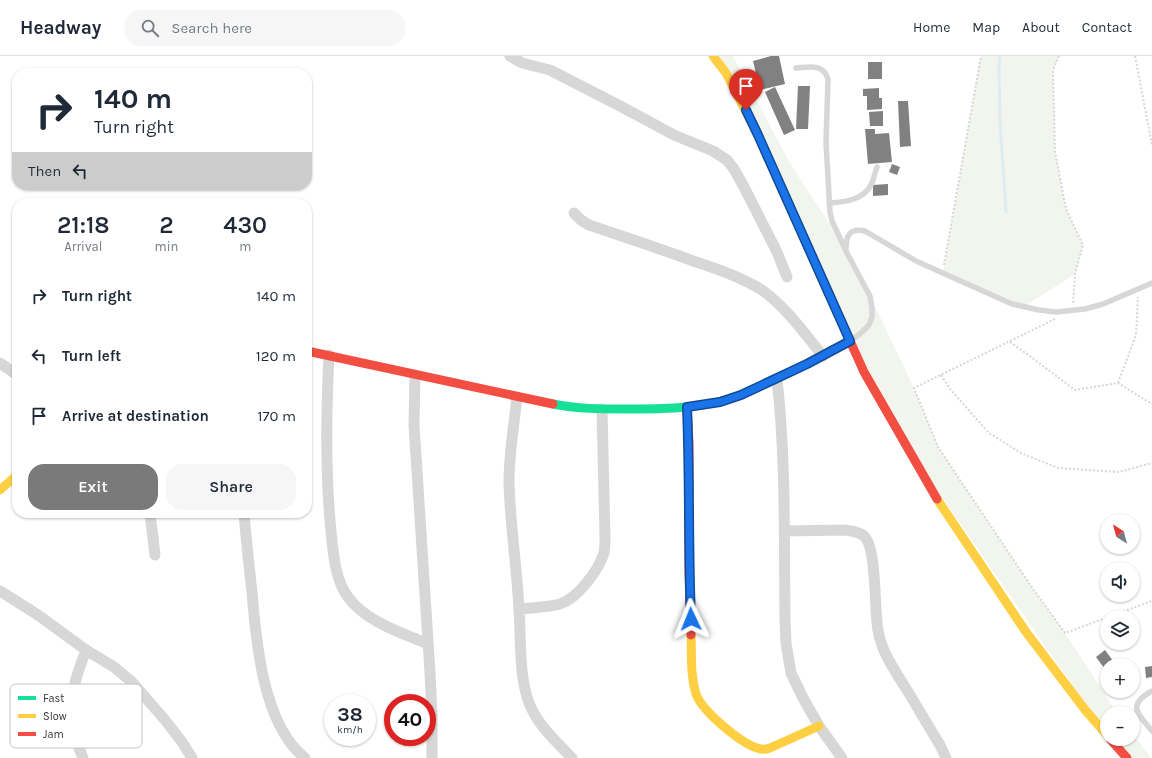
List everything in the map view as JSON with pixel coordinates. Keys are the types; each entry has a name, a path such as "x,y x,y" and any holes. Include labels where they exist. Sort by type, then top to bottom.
{"street":[{"path":"510,56 522,63 550,70 674,135 714,151 727,160 740,181 777,252 787,277"},
{"path":"713,56 726,73 758,135 864,372 894,425 944,510 1026,632 1086,711 1100,727"},
{"path":"574,213 589,225 720,270 765,292 794,321 823,356"},
{"path":"312,352 562,406 602,409 643,409 687,407 710,404 730,399 777,379 850,341"},
{"path":"330,355 327,397 327,478 332,546 338,578 348,599 357,607 387,627 428,644"},
{"path":"0,363 12,371"},
{"path":"415,375 414,425 432,716 432,758"},
{"path":"777,379 784,459 785,620 788,660 791,673 819,726 842,758"},
{"path":"516,397 509,481 519,609 522,671 527,698 532,711 572,758"},
{"path":"687,407 689,450 689,572 693,681 697,694 701,703 718,722 758,748 770,748 819,726"},
{"path":"519,609 565,602 583,587 593,574 601,559 604,551 605,537 602,409"},
{"path":"0,490 12,479"},
{"path":"151,518 155,555"},
{"path":"244,518 256,638 266,690 276,716 288,740 291,745 305,758"},
{"path":"784,531 845,530 862,534 868,541 873,559 876,618 881,644 940,745 946,758"},
{"path":"0,591 38,615 86,650 114,667 134,684"},
{"path":"75,684 86,650"},
{"path":"142,694 165,720 192,758"},
{"path":"1116,746 1127,758"},
{"path":"79,748 83,758"}],"lane":[{"path":"796,68 820,68 826,74 828,79 826,135 830,212 832,221 870,296 872,308 872,317 869,325 850,341"},
{"path":"829,203 841,203 853,200 865,192 873,182 876,167"},
{"path":"846,249 847,237 853,231 859,229 916,261 1012,304 1056,312 1085,309 1103,304 1152,283"},
{"path":"1152,690 1140,699 1136,710 1152,731"}],"path":[{"path":"943,272 981,56"},
{"path":"1059,56 1053,70 1055,152 1066,209 1083,245 1075,274 1073,310 914,388 938,447 1031,586 1065,632 1152,601"},
{"path":"1135,56 1152,145"},
{"path":"1118,383 1136,335 1138,290"},
{"path":"1010,342 1075,390 1118,383 1152,404"},
{"path":"941,375 950,389 988,433 1021,453 1058,468 1119,472 1152,463"}],"shaded area":[{"path":"713,56 733,56 791,165 846,249 914,388 938,447 1100,687 1100,698 1107,698 1112,706 1100,706 1100,725 905,444"},
{"path":"981,56 1059,56 1053,70 1055,152 1066,209 1083,245 1075,274 1023,307 943,273"},
{"path":"1140,743 1151,758 1127,758 1116,746 1140,746"}],"building":[{"path":"771,56 779,56 785,84 760,90 753,61"},
{"path":"868,62 882,62 882,79 868,79"},
{"path":"798,86 810,86 808,129 796,129"},
{"path":"775,87 795,130 784,135 765,92"},
{"path":"879,88 879,98 882,98 882,109 867,110 867,96 863,96 863,89"},
{"path":"898,101 908,101 911,146 900,147"},
{"path":"883,111 883,126 870,126 869,112"},
{"path":"865,129 875,129 875,134 889,133 892,162 868,164"},
{"path":"892,164 900,167 897,175 889,172"},
{"path":"888,184 888,195 873,196 873,185"},
{"path":"1105,650 1111,658 1100,658 1100,662 1096,657"},
{"path":"1152,666 1152,677 1146,678 1145,667"}],"waterway":[{"path":"1000,56 1000,122 1006,212"}],"traffic: fast":[{"path":"553,404 599,409 665,408 704,405 738,396 804,365"}],"traffic: slow":[{"path":"713,56 726,73 758,135 828,292"},
{"path":"804,365 850,341"},
{"path":"0,490 12,479"},
{"path":"937,499 1026,632 1086,711 1100,727"},
{"path":"691,635 692,672 696,694 714,718 734,735 744,742 764,749 770,748 819,726"}],"traffic: jam":[{"path":"828,292 864,372 937,499"},
{"path":"312,352 553,404"},
{"path":"687,407 689,443 689,572 691,635"},
{"path":"1116,746 1127,758"}],"route":[{"path":"691,619 687,407 720,402 741,395 777,379 850,341 746,110"}]}
